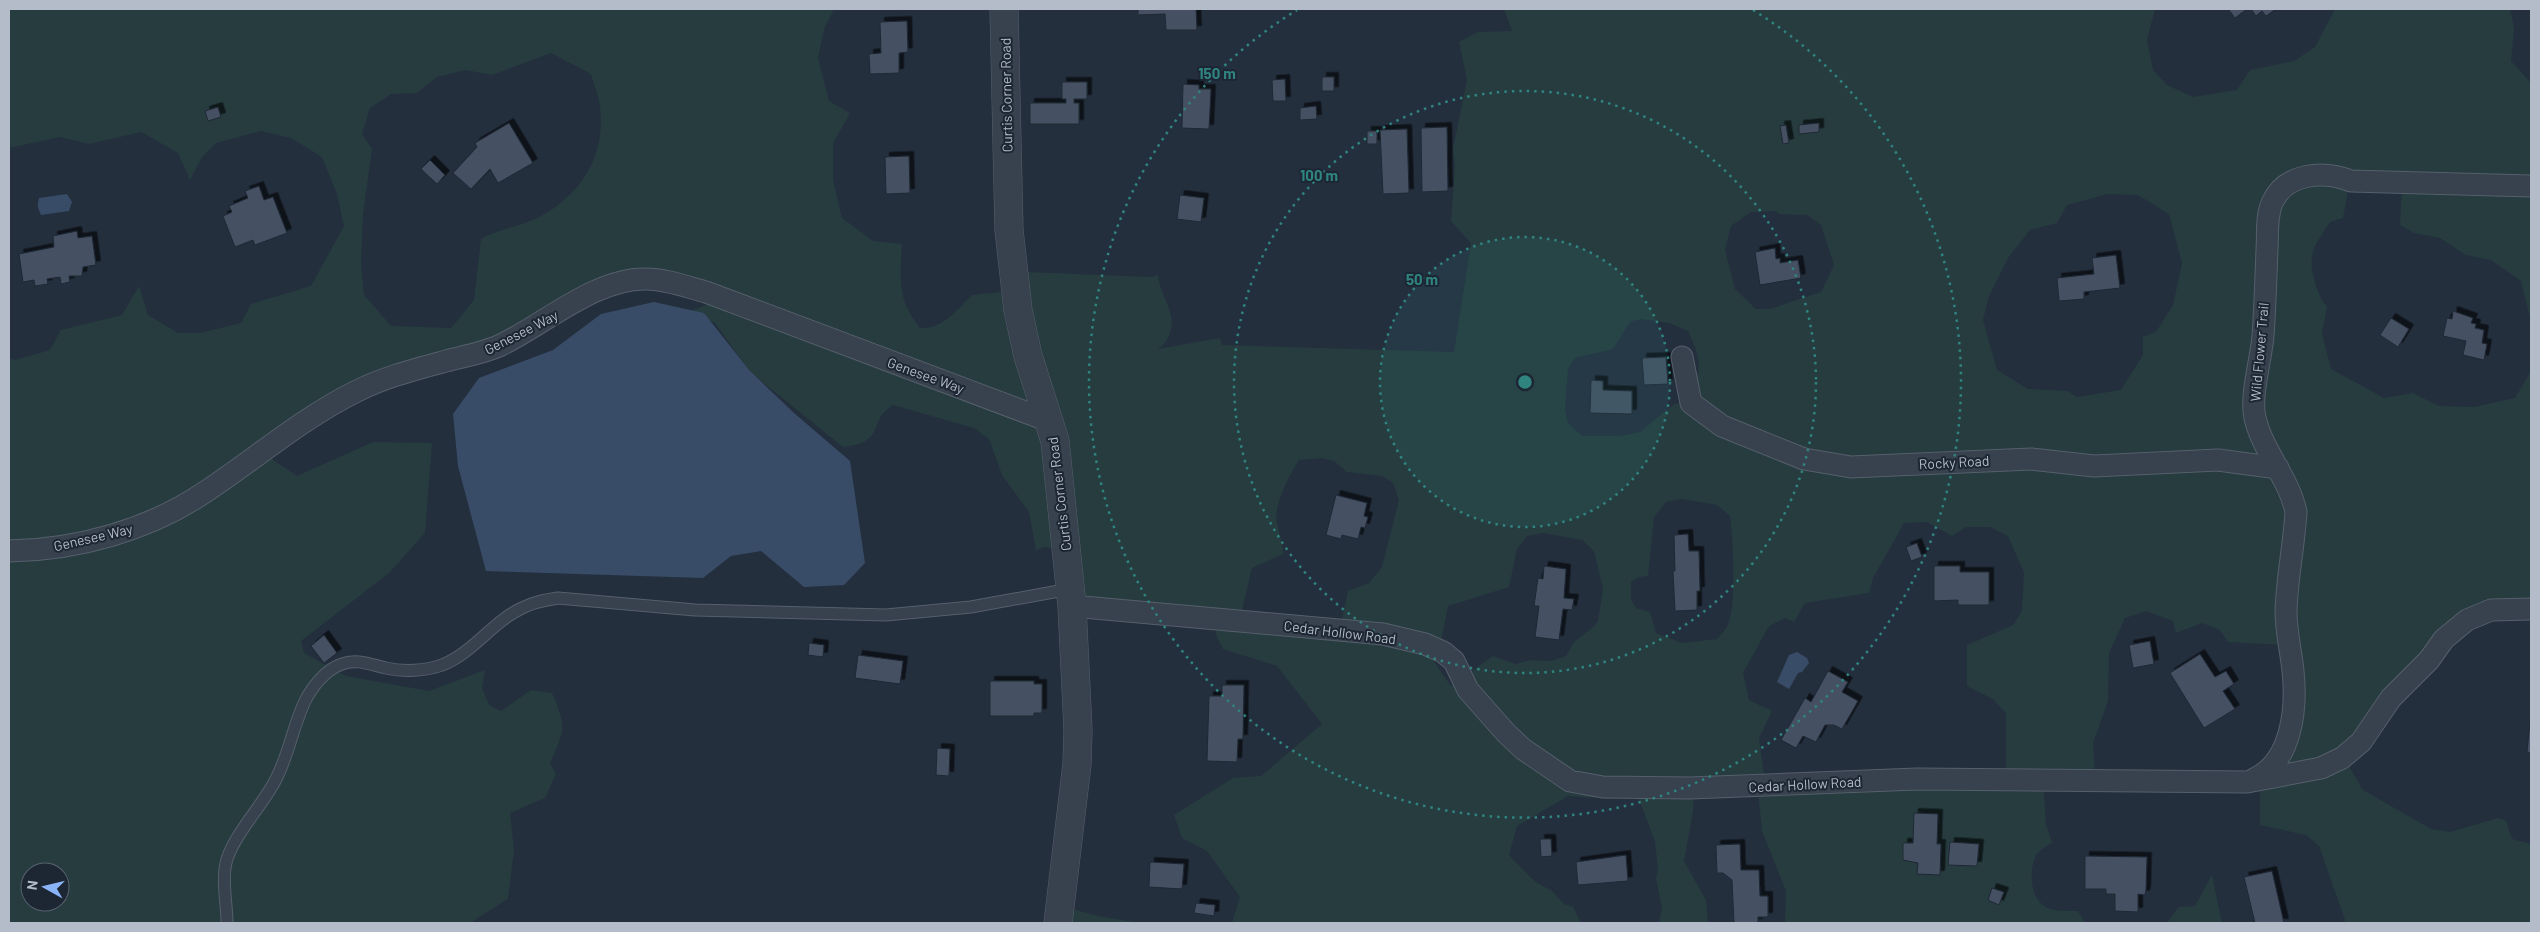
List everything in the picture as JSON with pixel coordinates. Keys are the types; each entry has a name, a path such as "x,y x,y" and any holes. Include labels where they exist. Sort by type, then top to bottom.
{"street":[{"name":"Curtis Corner Road","path":"1004,9 1011,248 1018,310 1024,338 1055,440 1071,598 1078,755 1058,923"},
{"name":"Wild Flower Trail","path":"2254,779 2264,775 2278,758 2293,714 2293,671 2288,644 2286,612 2296,512 2293,500 2261,436 2254,407 2263,335 2269,214 2272,204 2284,187 2303,176 2326,176 2350,181 2531,186"},
{"name":"Genesee Way","path":"9,551 79,543 120,534 156,520 204,493 322,410 356,391 391,377 500,346 596,290 611,283 636,279 663,280 706,292 1048,421"},
{"name":"Rocky Road","path":"1682,357 1691,403 1722,426 1804,459 1851,467 2032,459 2094,466 2218,460 2278,468"},
{"name":"Cedar Hollow Road","path":"1071,598 1383,634 1425,644 1443,652 1454,661 1468,690 1506,733 1523,749 1570,781 1603,787 1690,788 1917,778 2248,782 2254,779 2307,772 2342,758 2361,742 2391,698 2423,666 2444,640 2467,620 2491,610 2531,608"}],"lane":[{"path":"228,923 225,879 227,860 234,845 262,804 277,777 305,701 316,683 341,664 352,662 388,669 415,670 441,666 459,656 520,609 539,601 558,598 695,610 886,615 1071,598"}],"green space":[{"path":"9,9 834,9 824,29 818,58 829,101 850,113 833,143 833,180 842,218 873,241 902,244 901,278 904,298 907,308 920,328 935,326 949,318 972,295 1013,291 1025,272 1152,277 1158,275 1171,315 1172,324 1165,342 1158,349 1220,338 1222,345 1454,352 1471,243 1451,221 1455,166 1453,149 1467,80 1459,42 1478,32 1512,31 1504,9 2155,9 2147,40 2153,70 2167,85 2193,97 2237,90 2250,70 2294,61 2315,47 2335,9 2510,9 2514,29 2511,61 2531,83 2531,322 2521,281 2491,260 2466,255 2440,238 2414,233 2400,225 2402,185 2350,180 2343,218 2330,222 2321,236 2312,255 2312,270 2316,287 2327,307 2322,334 2331,369 2384,398 2413,393 2439,406 2474,407 2515,398 2531,371 2531,609 2470,615 2343,756 2363,790 2431,829 2450,832 2498,818 2506,821 2512,839 2531,844 2531,923 2344,923 2345,920 2319,846 2306,835 2260,825 2260,779 2290,713 2282,645 2228,642 2220,630 2202,623 2176,633 2173,621 2146,611 2125,618 2109,653 2108,701 2093,743 2095,775 2043,781 2046,825 2052,842 2040,851 2033,865 2032,880 2035,894 2044,906 2050,909 2078,911 2085,923 1785,923 1786,891 1762,831 1757,781 1694,782 1693,812 1684,861 1706,900 1708,923 1659,923 1662,908 1656,878 1658,870 1655,841 1636,792 1631,786 1593,798 1568,796 1517,826 1509,855 1534,881 1552,891 1564,904 1573,907 1581,923 1232,923 1240,897 1207,851 1182,838 1174,815 1233,778 1261,776 1322,724 1277,666 1223,649 1216,635 1216,617 1081,598 1073,550 1044,547 1036,550 1029,512 1002,475 989,439 974,428 893,405 885,411 875,431 866,441 843,447 750,372 715,323 690,311 706,305 726,305 637,277 495,346 409,370 260,451 297,476 373,442 432,443 425,533 389,573 301,641 304,653 346,676 429,691 485,670 482,688 489,705 501,711 531,690 552,693 562,722 559,743 550,763 556,774 545,798 510,813 514,850 508,899 470,923 9,923 9,358 15,360 50,350 61,330 122,315 139,286 148,315 178,333 200,333 241,323 251,304 311,286 344,226 337,194 322,157 291,138 261,131 216,143 202,157 190,180 178,153 141,132 89,144 60,137 9,148","holes":["551,53 591,74 598,95 601,125 599,142 594,158 588,172 578,185 554,208 525,223 481,239 474,300 451,328 391,326 364,295 361,263 363,214 372,149 362,134 370,108 391,94 417,93 437,77 465,70 492,75","2108,194 2138,195 2169,214 2182,263 2173,305 2156,332 2143,337 2143,355 2121,390 2077,397 2068,391 2028,389 1997,370 1983,320 1989,296 2008,258 2030,230 2057,223 2067,205","1776,211 1779,214 1807,215 1821,225 1834,265 1821,292 1770,309 1756,309 1735,289 1725,250 1731,226 1751,212","1641,319 1669,323 1688,331 1696,352 1699,368 1694,384 1681,403 1674,404 1640,432 1620,436 1582,436 1568,423 1565,409 1568,369 1575,358 1613,349 1630,322","1322,458 1334,461 1347,472 1382,476 1393,483 1399,500 1382,567 1369,583 1348,591 1340,628 1241,615 1252,568 1283,554 1276,516 1277,508 1283,490 1299,460","1682,499 1717,505 1730,516 1733,556 1732,605 1727,627 1717,639 1682,643 1656,633 1650,612 1636,608 1631,599 1631,582 1639,577 1648,576 1654,517 1666,502","1927,522 1952,536 1966,527 1990,527 2008,536 2024,573 2022,611 2013,625 1967,645 1967,686 1993,699 2006,713 2006,774 1764,775 1759,738 1772,711 1749,700 1743,673 1769,626 1785,618 1794,622 1805,603 1869,593 1873,578 1904,523","1543,533 1582,540 1594,551 1603,589 1598,621 1574,642 1566,656 1551,661 1531,660 1515,664 1493,656 1451,686 1432,659 1441,642 1448,606 1509,587 1517,549 1527,536"]},
{"path":"2212,875 2222,923 2167,923 2179,907 2195,906"},
{"path":"1065,907 1098,916 1140,923 1063,923"}],"water":[{"path":"67,194 72,202 69,211 41,215 38,207 39,198"},
{"path":"654,302 704,313 749,370 794,413 850,461 865,563 844,585 804,587 761,551 731,556 703,578 486,571 458,466 453,414 479,378 553,350 601,314"},
{"path":"1797,652 1807,658 1809,663 1802,672 1798,673 1789,689 1777,682 1789,655"}],"building":[{"path":"1138,9 1196,9 1197,30 1166,30 1165,14 1138,15"},
{"path":"2228,9 2247,9 2235,18"},
{"path":"2251,9 2276,9 2266,16 2262,11 2256,16"},
{"path":"907,21 908,52 899,53 899,73 870,74 869,54 881,53 880,22"},
{"path":"1322,77 1334,77 1334,91 1322,91"},
{"path":"1285,79 1286,101 1273,101 1272,80"},
{"path":"1062,82 1087,82 1087,99 1074,99 1074,103 1079,103 1079,124 1030,124 1030,103 1066,103 1066,99 1062,99"},
{"path":"1183,84 1199,85 1199,89 1211,89 1209,129 1182,128"},
{"path":"1316,106 1317,119 1300,120 1300,108"},
{"path":"218,107 221,117 208,121 205,111"},
{"path":"509,123 533,163 498,183 490,169 471,189 453,173 477,147 475,143"},
{"path":"1819,123 1819,132 1799,134 1799,125"},
{"path":"1786,125 1789,143 1783,144 1780,126"},
{"path":"1447,127 1448,191 1422,192 1421,128"},
{"path":"1407,129 1409,193 1383,194 1380,130"},
{"path":"1367,131 1377,131 1377,144 1367,144"},
{"path":"909,156 910,193 886,194 885,157"},
{"path":"430,160 445,175 437,184 421,169"},
{"path":"259,186 264,200 273,197 287,233 255,245 253,240 235,247 223,216 232,212 229,206 248,198 245,191"},
{"path":"1180,195 1204,198 1201,222 1177,219"},
{"path":"77,231 78,238 92,236 96,265 83,267 82,276 69,276 70,282 61,284 60,277 47,279 48,284 35,286 34,280 23,282 19,254 54,247 53,236"},
{"path":"1775,248 1776,259 1780,258 1780,263 1798,260 1801,278 1760,285 1755,252"},
{"path":"2116,255 2120,288 2084,292 2084,299 2059,301 2057,278 2094,274 2092,258"},
{"path":"2453,311 2473,318 2471,323 2476,324 2475,328 2484,330 2482,343 2487,344 2484,360 2463,355 2466,341 2443,336 2447,318 2452,319"},
{"path":"2391,318 2409,329 2398,347 2380,335"},
{"path":"1666,357 1668,384 1644,385 1642,358"},
{"path":"1591,380 1603,381 1603,390 1632,391 1632,414 1590,413"},
{"path":"1336,495 1367,503 1364,516 1368,517 1365,528 1361,527 1358,539 1342,535 1341,539 1326,535"},
{"path":"1688,534 1689,551 1699,551 1700,591 1697,591 1697,610 1675,611 1674,535"},
{"path":"1917,543 1922,557 1911,561 1906,547"},
{"path":"1544,566 1566,569 1564,598 1574,599 1572,610 1563,609 1559,640 1535,637 1539,606 1534,606 1538,578 1543,579"},
{"path":"1934,566 1960,566 1960,572 1989,572 1989,605 1958,605 1958,600 1934,601"},
{"path":"324,635 337,653 324,663 311,646"},
{"path":"2150,641 2154,664 2133,668 2129,645"},
{"path":"809,643 824,645 823,657 808,655"},
{"path":"2200,654 2215,677 2226,671 2234,684 2223,691 2235,709 2204,728 2170,673"},
{"path":"858,655 903,661 900,684 855,678"},
{"path":"1828,671 1848,682 1842,692 1858,701 1842,729 1834,725 1825,725 1816,742 1803,736 1796,748 1781,740 1805,698 1811,702"},
{"path":"990,681 1034,681 1034,684 1042,684 1042,713 1034,713 1034,716 990,716"},
{"path":"1222,685 1244,685 1243,739 1238,739 1237,762 1207,761 1209,696 1222,696"},
{"path":"2531,722 2531,753 2527,752"},
{"path":"937,748 950,749 949,776 936,775"},
{"path":"1914,813 1938,814 1937,844 1941,844 1940,875 1917,874 1918,863 1903,860 1903,843 1913,843"},
{"path":"1540,839 1551,839 1552,856 1541,857"},
{"path":"1950,842 1979,844 1977,866 1948,865"},
{"path":"1740,844 1741,870 1759,870 1760,896 1768,896 1768,917 1758,917 1758,923 1734,923 1732,880 1723,873 1717,873 1716,845"},
{"path":"1626,855 1628,881 1578,885 1576,862"},
{"path":"2085,856 2147,857 2146,890 2145,895 2138,894 2138,912 2115,911 2115,894 2106,894 2106,889 2085,889"},
{"path":"1150,862 1184,864 1182,889 1149,887"},
{"path":"2272,871 2284,923 2255,923 2244,877"},
{"path":"1992,888 2004,892 1999,905 1988,900"},
{"path":"1196,903 1215,905 1214,916 1194,913"}]}
